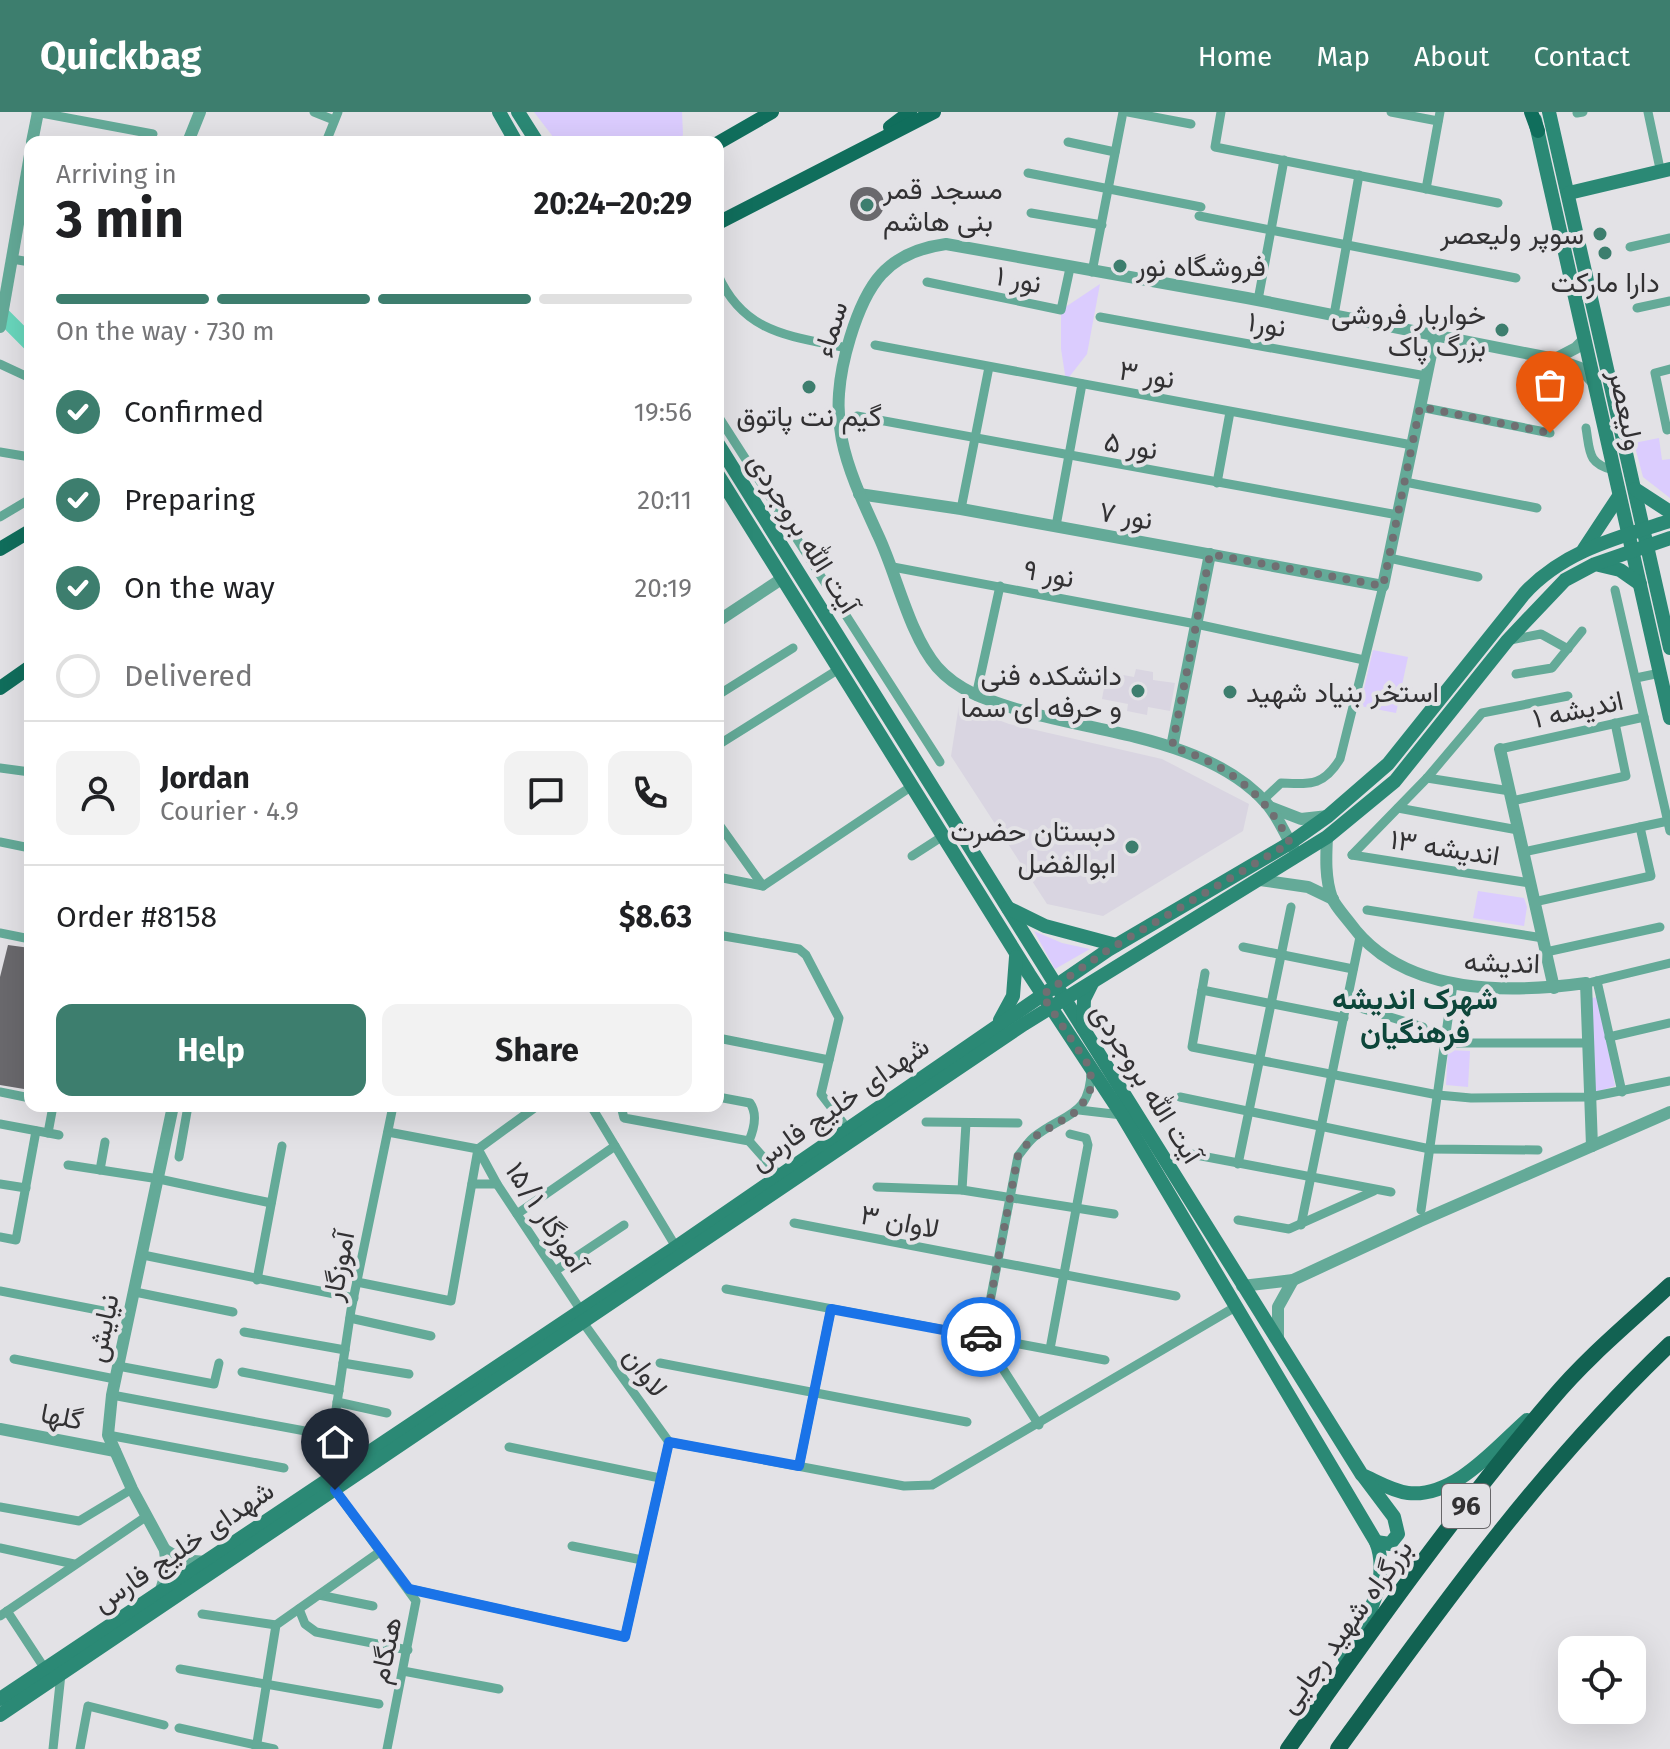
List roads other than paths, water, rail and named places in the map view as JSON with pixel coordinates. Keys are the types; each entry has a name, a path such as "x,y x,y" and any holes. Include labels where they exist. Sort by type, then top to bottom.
{"highway":[{"name":"بزرگراه شهید رجایی","path":"1288,1749 1452,1524 1552,1399 1617,1332 1670,1285"},
{"name":"96","path":"1338,1749 1447,1597 1509,1517 1612,1401 1670,1344"}],"main road":[{"path":"499,112 511,136"},
{"path":"724,140 772,112"},
{"path":"857,151 910,112"},
{"path":"724,220 934,112"},
{"name":"ولیعصر","path":"1532,112 1670,718"},
{"name":"ولیعصر","path":"1549,112 1670,648"},
{"path":"522,118 535,136"},
{"path":"1569,193 1664,166"},
{"name":"آیت الله بروجردی","path":"724,454 782,548 790,574 839,669 1026,970 1122,1115 1376,1542 1381,1556 1380,1578 1372,1607 1325,1698"},
{"name":"آیت الله بروجردی","path":"724,483 790,574 898,734 1278,1343 1362,1475 1394,1517 1398,1534 1390,1544 1376,1542"},
{"path":"1635,489 1670,512"},
{"path":"1584,549 1619,496"},
{"name":"شهدای خلیج فارس","path":"0,1699 426,1421 757,1197 1024,1024 1046,1001 1056,985 1116,945 1290,843 1328,816 1388,764 1537,580 1584,549 1670,521"},
{"path":"0,549 24,535"},
{"name":"شهدای خلیج فارس","path":"581,1315 676,1247 757,1197 779,1175 996,1026 1046,1001 1064,999 1327,837 1395,781 1507,641 1565,580 1595,564 1670,538"},
{"path":"1595,564 1620,570 1640,584"},
{"path":"6,684 24,671"},
{"path":"1005,906 1045,926 1116,945"},
{"path":"996,1026 1013,996 1017,975 1016,952"},
{"path":"1026,970 1040,961"},
{"path":"1083,1028 1084,999 1094,980"},
{"path":"1024,1024 1053,1025 1071,1039"},
{"path":"1362,1475 1409,1493 1453,1483 1552,1399"},
{"name":"شهدای خلیج فارس","path":"0,1715 335,1490 426,1421"}],"street":[{"path":"33,136 37,112 153,134"},
{"path":"191,136 200,112"},
{"path":"314,112 336,116 328,136"},
{"path":"1092,272 1125,112 1191,124"},
{"path":"1221,112 1215,147 1498,203"},
{"path":"1391,112 1439,117 1426,189"},
{"path":"1648,112 1664,166"},
{"path":"1068,142 1115,152"},
{"path":"1258,300 1284,160"},
{"path":"1028,173 1271,230 1516,278"},
{"path":"1334,315 1359,175"},
{"path":"0,327 24,204"},
{"path":"1031,213 1102,225"},
{"path":"1630,247 1670,238"},
{"name":"سماء","path":"1298,857 1266,804 1222,767 1172,747 1038,716 976,696 949,678 928,653 843,453 836,413 847,348 865,296 878,275 928,246 946,244 1258,300 1555,359 1580,368 1596,386"},
{"path":"12,259 24,261"},
{"name":"نور ۱","path":"927,282 1061,310 1070,268"},
{"path":"724,285 738,308 757,324 793,337 847,348"},
{"path":"1637,308 1670,301"},
{"name":"نور۱","path":"1100,317 1426,376"},
{"path":"1328,816 1301,819 1266,804 1281,783 1304,786 1325,778 1340,759 1383,586 1435,335"},
{"path":"1555,359 1576,348 1585,339"},
{"name":"نور ۳","path":"875,345 1412,445"},
{"path":"0,364 24,375"},
{"path":"961,509 989,367"},
{"path":"1669,429 1655,373 1670,369"},
{"path":"1056,526 1082,384"},
{"path":"1420,407 1550,433"},
{"path":"1217,483 1230,412"},
{"name":"نور ۵","path":"857,416 1398,515"},
{"path":"724,425 940,762"},
{"path":"1586,428 1591,458 1600,467 1614,470"},
{"path":"0,452 24,456"},
{"path":"1405,482 1537,508"},
{"name":"نور ۷","path":"859,494 961,509 1383,586"},
{"path":"0,517 24,503"},
{"path":"782,548 805,552"},
{"path":"724,617 790,574 805,552"},
{"path":"1172,747 1210,554"},
{"path":"1389,558 1478,577"},
{"name":"نور ۹","path":"893,567 1196,624 1364,660"},
{"path":"976,696 1000,586"},
{"path":"1615,590 1644,717"},
{"path":"1516,674 1552,668 1582,631"},
{"path":"1507,641 1541,634 1568,649"},
{"path":"724,691 793,648"},
{"path":"724,741 839,669"},
{"path":"1636,678 1660,673"},
{"path":"1398,808 1482,713 1568,696"},
{"name":"اندیشه ۱","path":"1500,749 1644,717 1669,826"},
{"path":"898,734 914,722"},
{"path":"1427,778 1511,796 1626,776 1615,723"},
{"name":"اندیشه","path":"1327,837 1326,864 1333,899 1360,937 1381,954 1410,970 1453,984 1554,988 1500,749"},
{"path":"0,768 24,771"},
{"path":"724,878 763,886 912,786"},
{"path":"1398,808 1518,830"},
{"name":"اندیشه ۱۳","path":"1398,808 1352,855 1530,883"},
{"path":"1523,852 1640,827 1669,826"},
{"path":"1534,902 1651,876 1640,827"},
{"path":"724,831 763,886"},
{"path":"912,856 943,836"},
{"path":"0,842 24,847"},
{"path":"1260,880 1308,887 1333,899"},
{"path":"1238,1164 1291,907"},
{"path":"1367,910 1543,938"},
{"path":"1546,952 1660,927"},
{"path":"0,933 24,938"},
{"path":"724,936 799,949 806,955 839,1018 821,1094 847,1128"},
{"path":"1301,1225 1360,937"},
{"path":"1243,947 1353,969"},
{"path":"1554,988 1670,963"},
{"path":"1205,973 1192,1047 1438,1095 1471,1098 1590,1097 1670,1081"},
{"path":"1591,982 1609,1037 1622,1092"},
{"path":"1591,982 1592,1146"},
{"path":"1421,1210 1453,984"},
{"path":"1202,990 1344,1018"},
{"path":"1347,1004 1423,1027"},
{"path":"1609,1037 1670,1023"},
{"path":"724,1039 829,1060"},
{"path":"1445,1043 1589,1043"},
{"path":"1039,1425 983,1338 1018,1156 1031,1139 1079,1110 1090,1090 1091,1069"},
{"path":"0,1092 24,1097"},
{"path":"1180,1097 1430,1149 1538,1150"},
{"path":"724,1098 750,1103 754,1108 754,1129 749,1141"},
{"path":"1079,1110 1122,1115"},
{"path":"48,1133 52,1112"},
{"name":"نیایش","path":"165,1550 132,1489 108,1435 112,1395 172,1112"},
{"path":"179,1157 187,1112"},
{"name":"آموزگار","path":"112,1395 332,1436 350,1318 392,1112"},
{"path":"357,1282 451,1301 478,1149 529,1112"},
{"path":"595,1112 676,1247"},
{"path":"622,1112 624,1118 749,1141 779,1175"},
{"path":"1242,1286 1293,1280 1670,1112"},
{"path":"926,1122 1018,1123"},
{"path":"962,1190 966,1123"},
{"path":"0,1124 59,1135"},
{"path":"0,1237 16,1240 36,1131"},
{"path":"388,1132 478,1149"},
{"path":"1050,1349 1088,1145 1086,1138 1070,1134"},
{"path":"100,1170 105,1142"},
{"path":"257,1280 282,1146"},
{"path":"517,1214 615,1146"},
{"name":"آموزگار ۱۵/۱","path":"478,1149 581,1315"},
{"path":"1191,1154 1391,1192"},
{"path":"68,1165 159,1179 271,1203"},
{"path":"0,1184 26,1188"},
{"path":"472,1184 497,1184"},
{"path":"877,1187 962,1190 1114,1214"},
{"path":"1238,1220 1289,1229 1376,1190"},
{"name":"لاوان ۳","path":"794,1223 1176,1296"},
{"path":"555,1271 624,1225"},
{"path":"143,1255 354,1298"},
{"path":"1278,1343 1278,1307 1293,1280"},
{"path":"726,1289 1105,1360"},
{"path":"0,1291 129,1316"},
{"path":"135,1292 233,1312"},
{"path":"410,1589 625,1637 669,1442 890,1483 932,1485 1039,1425 1237,1306"},
{"path":"799,1466 831,1309"},
{"name":"لاوان","path":"581,1315 669,1442"},
{"path":"350,1318 431,1336"},
{"path":"244,1332 345,1350"},
{"path":"14,1359 214,1384 219,1363"},
{"path":"343,1363 409,1374"},
{"path":"660,1363 967,1422"},
{"path":"242,1372 339,1391"},
{"path":"337,1402 387,1413"},
{"name":"گلها","path":"0,1429 115,1451"},
{"path":"108,1435 284,1468"},
{"path":"509,1447 660,1478"},
{"path":"0,1507 79,1521 132,1489"},
{"name":"هنگام","path":"335,1490 410,1589 416,1609 387,1749"},
{"path":"45,1669 3,1614 147,1516"},
{"path":"572,1546 642,1560"},
{"path":"0,1548 74,1564"},
{"path":"165,1550 182,1560 206,1562"},
{"path":"160,1593 167,1571 165,1550"},
{"path":"202,1614 276,1625 381,1551"},
{"path":"319,1595 373,1606"},
{"path":"299,1609 305,1624 316,1632 408,1650"},
{"path":"256,1747 276,1625"},
{"path":"180,1669 379,1704"},
{"path":"403,1671 499,1689"},
{"path":"53,1749 61,1674"},
{"path":"80,1749 88,1706 164,1725"},
{"path":"179,1728 274,1749"}],"waterway":[{"path":"0,313 24,337"}],"place":[{"name":"مسجد قمر بنی هاشم","path":"867,205"},
{"name":"سوپر ولیعصر","path":"1600,234"},
{"name":"دارا مارکت","path":"1605,253"},
{"name":"فروشگاه نور","path":"1120,266"},
{"name":"خواربار فروشی بزرگ پاک","path":"1502,330"},
{"name":"گیم نت پاتوق","path":"809,387"},
{"name":"دانشکده فنی و حرفه ای سما","path":"1138,691"},
{"name":"استخر بنیاد شهید","path":"1230,692"},
{"name":"دبستان حضرت ابوالفضل","path":"1132,847"}],"district":[{"name":"شهرک اندیشه فرهنگیان","path":"1415,1016"}]}
